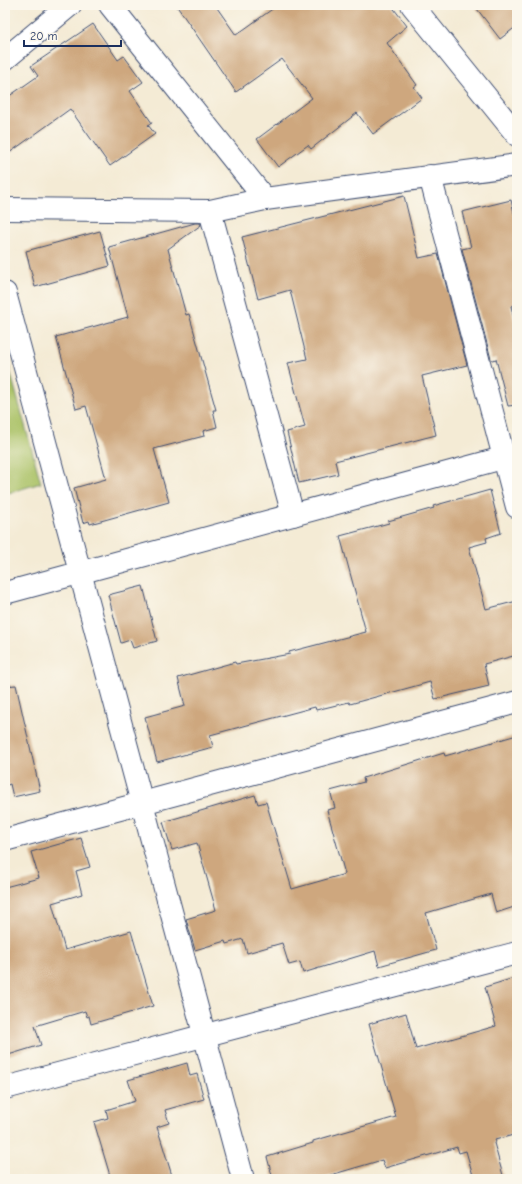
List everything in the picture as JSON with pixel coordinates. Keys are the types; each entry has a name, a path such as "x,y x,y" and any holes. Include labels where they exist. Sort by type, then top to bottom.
{"street":[{"path":"5,59 70,5"},
{"path":"110,5 265,199"},
{"path":"412,5 517,135"},
{"path":"5,209 210,211 265,199 517,165"},
{"path":"430,176 510,455 517,507"},
{"path":"210,211 293,514"},
{"path":"5,293 243,1179"},
{"path":"5,593 510,455"},
{"path":"5,840 517,702"},
{"path":"5,1088 517,953"}],"green space":[{"path":"5,353 41,483 5,494"}],"building":[{"path":"176,5 215,5 236,35 278,5 391,5 407,26 387,43 417,85 414,87 422,98 373,134 357,113 311,149 308,145 278,167 257,139 312,98 282,59 236,92"},
{"path":"474,5 517,5 517,26 500,39"},
{"path":"93,24 118,60 124,56 143,82 130,91 152,123 148,125 155,134 110,166 70,109 5,156 5,99 38,76 31,66"},
{"path":"404,196 419,258 438,254 467,365 422,376 436,435 335,461 338,474 299,483 287,432 305,427 288,363 307,359 290,290 258,299 242,237"},
{"path":"511,200 517,225 517,304 511,306 517,332 517,405 508,406 496,359 491,359 462,249 471,247 462,212"},
{"path":"195,223 200,223 201,225 168,249 186,315 189,314 216,410 213,410 217,427 203,431 204,436 154,449 169,502 90,524 89,521 83,523 74,488 106,479 86,406 76,409 56,337 128,317 109,247"},
{"path":"100,231 110,266 35,287 26,251"},
{"path":"490,490 501,533 486,538 487,542 469,547 486,609 517,601 517,655 484,664 489,686 435,699 430,682 350,704 349,702 316,710 315,707 210,735 213,747 157,762 145,717 185,706 178,678 235,662 236,664 290,654 289,652 366,632 340,536 389,523 388,521 434,508 433,506"},
{"path":"143,586 157,641 133,648 130,640 121,643 108,595"},
{"path":"16,685 40,791 13,797 10,784 5,786 5,686"},
{"path":"517,735 517,906 496,913 491,894 426,913 436,950 379,966 375,951 303,973 300,962 289,965 282,943 247,953 243,939 226,944 225,941 195,950 186,919 216,910 197,843 172,850 163,822 255,795 258,804 266,802 292,889 345,874 327,810 335,808 330,791 364,782 363,778 444,753 445,756"},
{"path":"81,838 90,867 76,871 82,894 52,903 65,950 131,931 153,1006 91,1024 89,1016 87,1017 85,1011 35,1026 41,1045 5,1056 5,887 39,878 31,852"},
{"path":"517,977 517,1134 495,1140 496,1142 494,1143 504,1179 474,1179 466,1151 459,1153 457,1147 385,1168 382,1160 317,1179 273,1179 267,1157 313,1143 313,1141 396,1117 369,1024 406,1013 416,1049 496,1026 485,987"},
{"path":"187,1063 190,1076 197,1074 204,1099 165,1110 169,1123 157,1127 173,1179 111,1179 94,1122 108,1118 106,1110 135,1101 128,1080"}]}
